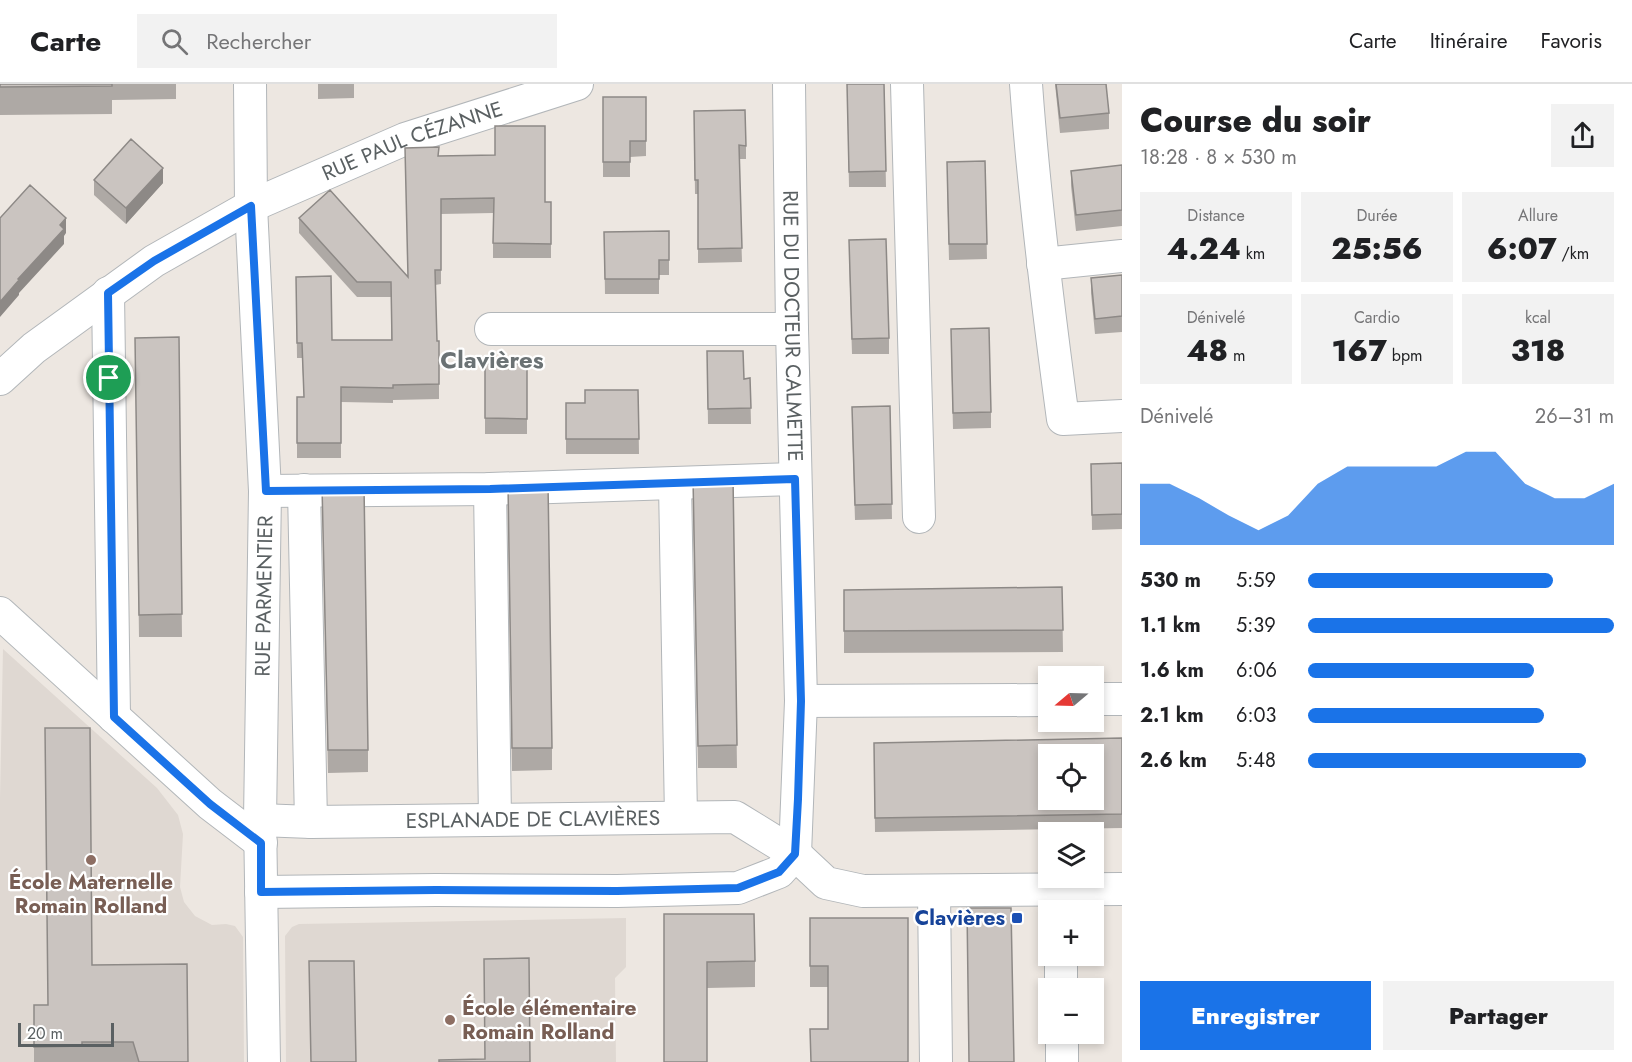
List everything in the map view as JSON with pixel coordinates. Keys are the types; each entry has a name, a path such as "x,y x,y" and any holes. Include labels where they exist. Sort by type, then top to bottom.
{"street":[{"name":"RUE PARMENTIER","path":"250,84 251,206 266,491 260,832 264,1062"},
{"name":"RUE PAUL CÉZANNE","path":"0,379 34,348 154,261 251,206 405,139 577,84"},
{"name":"RUE DU DOCTEUR CALMETTE","path":"789,84 801,701 795,854"},
{"path":"907,84 920,517"},
{"path":"1026,84 1043,264 1063,419 1122,416"},
{"path":"1043,264 1122,256"},
{"path":"108,293 114,717"},
{"path":"491,329 792,328"},
{"path":"266,491 490,489 795,479"},
{"path":"675,484 681,817"},
{"path":"490,489 495,819"},
{"path":"304,490 311,822"},
{"path":"0,613 210,804 260,832"},
{"path":"1104,699 1122,699"},
{"path":"801,701 1038,700"},
{"name":"ESPLANADE DE CLAVIÈRES","path":"260,832 311,822 735,817 795,854 826,883 863,891 934,891 1060,900 1122,889"},
{"path":"261,892 617,891 738,888 779,872 795,854"},
{"path":"934,891 936,1062"},
{"path":"1062,1044 1062,1062"}],"shaded area":[{"name":"École Maternelle Romain Rolland","path":"3,649 157,788 178,815 183,834 180,887 184,902 195,916 212,925 235,926 243,937 244,1062 0,1062 0,799"},
{"name":"École élémentaire Romain Rolland","path":"626,918 626,967 615,978 616,1062 286,1062 285,936 292,927 299,924"}],"building":[{"path":"0,84 112,84 112,86 0,87"},
{"path":"847,84 884,84 886,171 849,172"},
{"path":"1056,84 1106,84 1109,113 1060,118"},
{"path":"603,97 646,97 646,141 630,141 630,162 603,162"},
{"path":"745,110 746,146 739,145 742,248 698,249 698,180 695,180 694,111"},
{"path":"495,126 545,126 545,202 551,202 551,244 493,243 494,198 441,199 441,270 435,270 439,384 393,385 393,388 341,387 341,443 297,443 297,397 304,397 302,343 297,343 296,277 331,276 332,340 392,340 391,282 357,282 299,218 330,190 408,277 405,148 439,147 438,156 495,155"},
{"path":"131,139 163,168 126,208 94,180"},
{"path":"985,161 987,244 949,244 947,162"},
{"path":"1122,165 1122,210 1076,215 1071,171"},
{"path":"30,185 66,218 60,225 64,229 0,302 0,218"},
{"path":"669,231 669,260 659,260 659,279 605,279 604,232"},
{"path":"886,239 889,338 852,339 849,240"},
{"path":"1122,275 1122,316 1095,319 1091,278"},
{"path":"989,328 991,412 953,413 951,329"},
{"path":"179,337 182,614 139,615 135,338"},
{"path":"707,351 743,351 744,379 750,378 751,408 708,409"},
{"path":"485,364 527,364 527,419 485,418"},
{"path":"585,390 638,390 639,439 566,439 566,403 585,403"},
{"path":"890,406 892,504 855,505 852,407"},
{"path":"1122,463 1122,514 1092,515 1091,464"},
{"path":"733,477 737,745 698,746 693,478"},
{"path":"548,483 552,748 512,748 508,484"},
{"path":"322,486 364,486 368,750 328,750"},
{"path":"1062,587 1063,630 844,631 844,590"},
{"path":"45,728 90,728 92,965 187,964 188,1062 139,1062 133,1042 82,1042 82,1046 34,1047 34,1005 48,1005"},
{"path":"1122,738 1122,814 875,818 874,743"},
{"path":"967,908 1011,908 1014,1062 969,1062"},
{"path":"664,914 754,914 755,961 707,962 707,1062 664,1062"},
{"path":"810,918 908,918 908,1062 811,1062 810,1029 828,1029 828,966 810,966"},
{"path":"529,958 530,1062 439,1062 439,1060 485,1059 484,959"},
{"path":"309,961 354,961 356,1062 311,1062"}],"place":[{"name":"École Maternelle Romain Rolland","path":"91,860"},
{"name":"Clavières","path":"1017,918"},
{"name":"École élémentaire Romain Rolland","path":"450,1020"}],"district":[{"name":"Clavières","path":"492,360"}],"route":[{"path":"251,206 266,491 490,489 795,479 801,701 795,854 779,872 738,888 617,891 261,892 261,843 210,804 114,717 109,378 108,293 154,261 251,206"}]}
